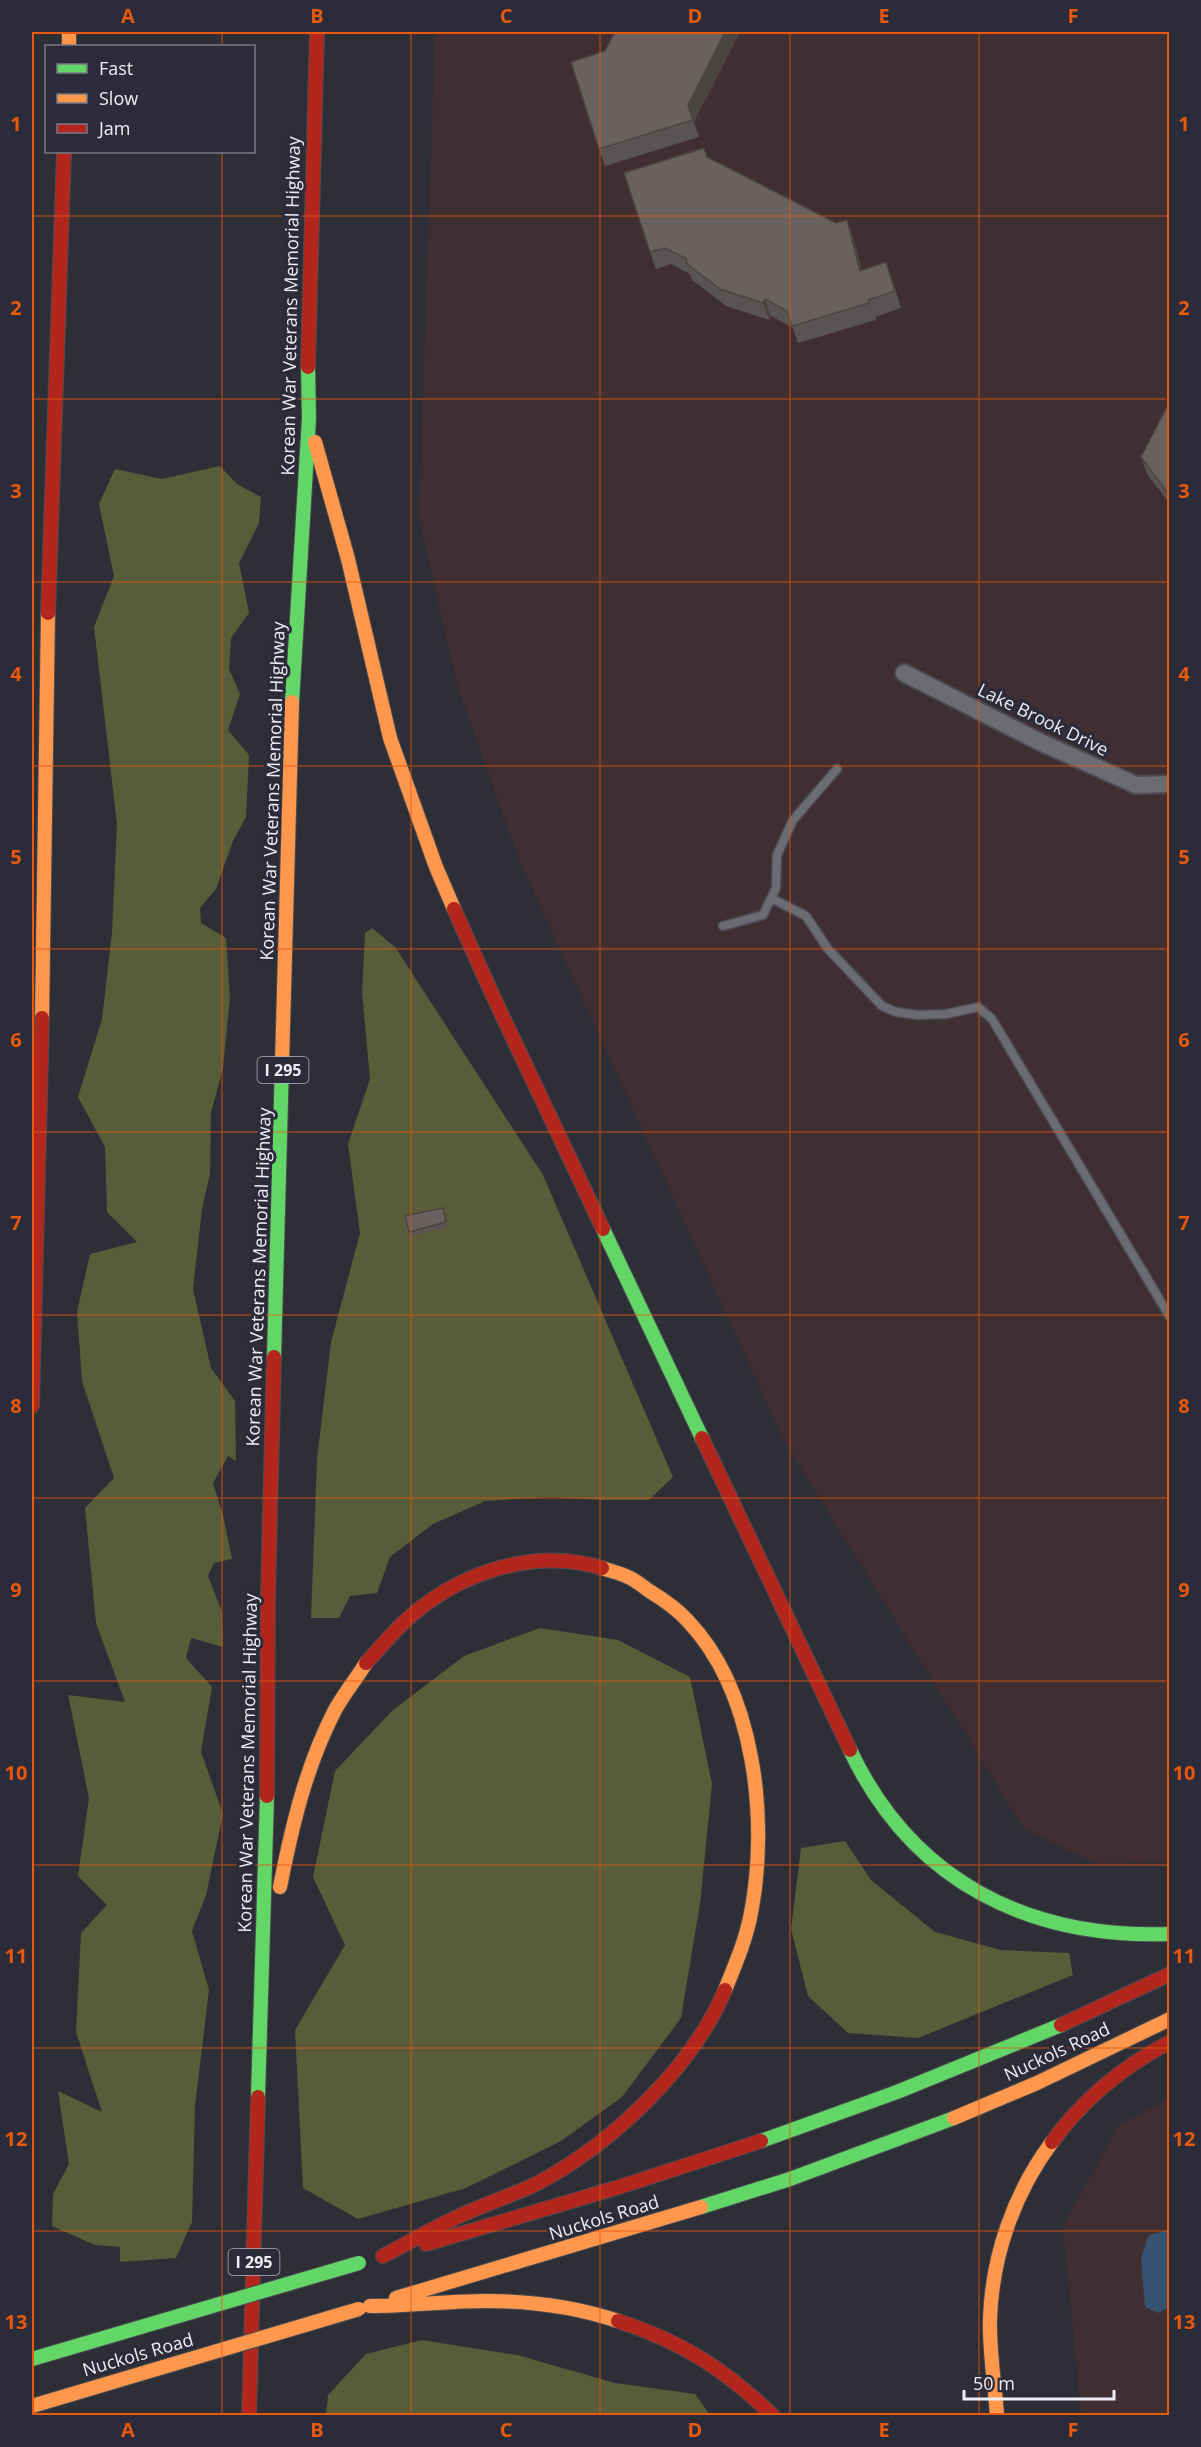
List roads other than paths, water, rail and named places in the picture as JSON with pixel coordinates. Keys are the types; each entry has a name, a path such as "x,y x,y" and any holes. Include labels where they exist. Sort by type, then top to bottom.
{"main road":[{"name":"Korean War Veterans Memorial Highway","path":"249,2415 269,1735 268,1595 291,742 309,418 308,350 317,32"},
{"path":"32,1406 45,920 48,591 64,153"},
{"path":"309,418 348,559 390,738 436,867 493,996 860,1772 891,1817 950,1875 969,1889 1020,1913 1074,1929 1114,1935 1170,1934"},
{"path":"34,648 48,591"},
{"path":"259,2109 278,1905 298,1801 312,1760 339,1704 371,1658 404,1623 428,1602 460,1581 499,1566 547,1560 574,1562 620,1573 648,1588 674,1608 689,1623 712,1654 728,1684 753,1762 759,1804 760,1842 757,1888 747,1935 732,1980 712,2016 668,2078 584,2153 536,2183 461,2215 383,2256"},
{"name":"Nuckols Road","path":"32,2359 630,2184 825,2119 982,2059 1170,1974"},
{"name":"Nuckols Road","path":"32,2406 790,2179 962,2115 1037,2083 1170,2019"},
{"path":"998,2415 990,2320 995,2267 1013,2211 1027,2181 1051,2141 1084,2102 1113,2077 1170,2042"},
{"path":"365,2307 424,2306 490,2301 554,2307 611,2318 656,2334 710,2363 743,2387 773,2415"}],"street":[{"name":"Lake Brook Drive","path":"904,673 1041,742 1136,785 1170,784"}],"lane":[{"path":"723,926 764,915 776,888 777,855 793,820 837,769"},
{"path":"771,898 806,916 828,949 882,1006 896,1012 918,1015 946,1014 978,1007 992,1019 1170,1317"}],"water":[{"path":"1169,2229 1169,2307 1158,2313 1145,2307 1141,2259 1148,2236"}]}
